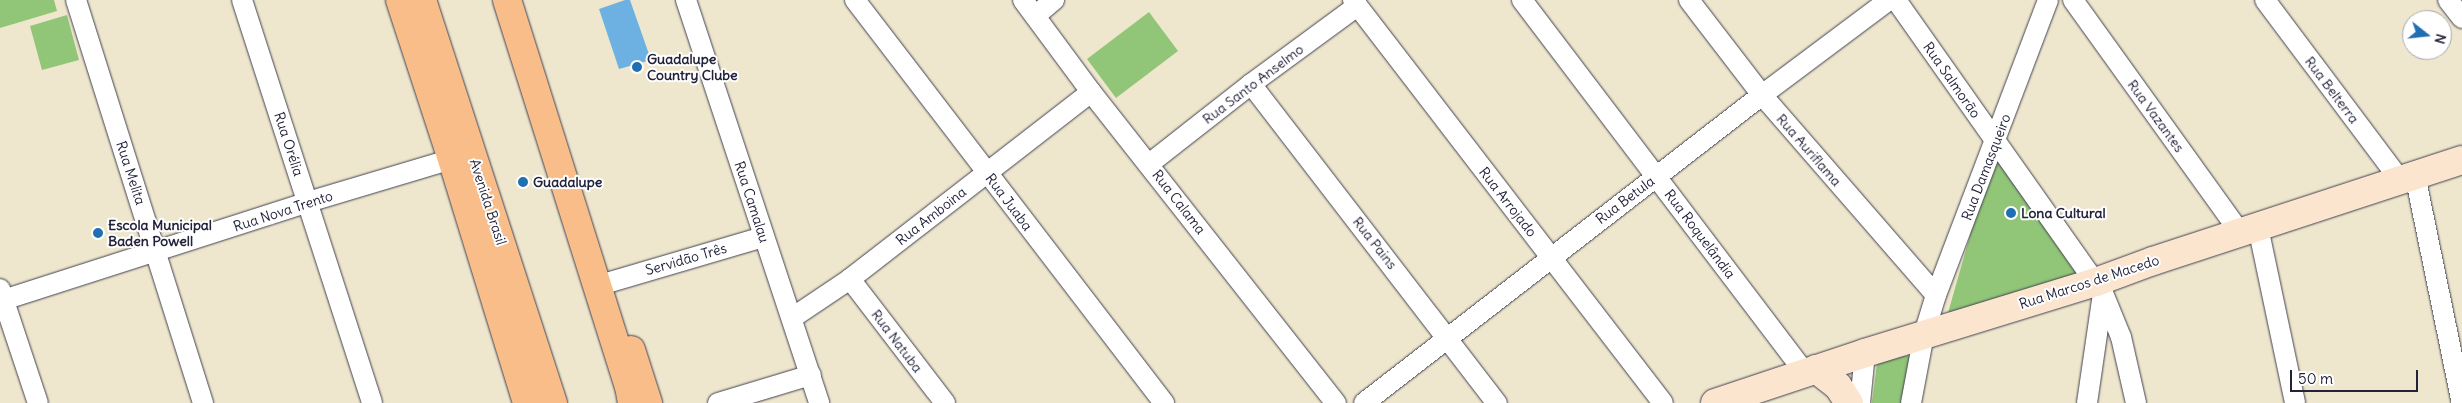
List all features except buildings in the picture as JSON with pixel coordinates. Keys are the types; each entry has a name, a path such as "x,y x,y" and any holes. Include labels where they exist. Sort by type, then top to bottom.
{"main road":[{"name":"Avenida Brasil","path":"400,0 452,159 527,403"},
{"name":"Avenida Brasil","path":"422,0 553,403"},
{"path":"506,0 629,386 632,403"},
{"path":"520,0 648,403"},
{"name":"Rua Marcos de Macedo","path":"1715,403 1924,334 2099,288 2249,230 2462,160"},
{"path":"1811,371 1838,386 1849,403"}],"street":[{"name":"Rua Melita","path":"76,0 203,403"},
{"name":"Rua Orélia","path":"242,0 372,403"},
{"name":"Rua Camalau","path":"686,0 819,403"},
{"name":"Rua Juaba","path":"855,0 1164,403"},
{"path":"1029,8 1054,0"},
{"name":"Rua Roquelândia","path":"1522,0 1656,176 1811,371"},
{"name":"Rua Auriflama","path":"1689,0 1762,95 1936,295"},
{"name":"Rua Betula","path":"1364,403 1449,339 1656,176 1889,0"},
{"name":"Rua Salmorão","path":"1896,0 2099,288 2121,337 2136,403"},
{"name":"Rua Damasqueiro","path":"1912,403 1924,334 1936,295 1996,142 2048,0"},
{"name":"Rua Vazantes","path":"2073,0 2249,230"},
{"name":"Rua Belterra","path":"2264,0 2408,177"},
{"path":"2448,0 2462,18"},
{"name":"Rua Santo Anselmo","path":"1149,164 1355,3"},
{"name":"Rua Arrojado","path":"1355,3 1663,403"},
{"name":"Rua Calama","path":"1029,8 1091,92 1336,403"},
{"name":"Rua Pains","path":"1251,84 1497,403"},
{"name":"Rua Amboina","path":"792,318 850,279 1091,92"},
{"name":"Rua Nova Trento","path":"1,296 156,252 308,202 452,159"},
{"path":"2408,177 2462,403"},
{"path":"2249,230 2295,403"},
{"name":"Servidão Três","path":"610,282 763,237"},
{"name":"Rua Natuba","path":"850,279 945,403"},
{"path":"2087,403 2099,288"},
{"path":"1,296 38,403"},
{"path":"1860,403 1865,353"},
{"path":"718,403 811,375"}],"green space":[{"path":"0,0 54,0 57,11 0,28"},
{"path":"1149,12 1178,51 1116,98 1087,59"},
{"path":"67,15 79,60 42,70 30,26"},
{"name":"Lona Cultural","path":"1996,144 2093,281 1944,327"},
{"path":"1878,355 1911,356 1905,403 1872,403"}],"water":[{"path":"630,0 651,60 619,69 599,9"}],"place":[{"name":"Guadalupe Country Clube","path":"637,67"},
{"name":"Guadalupe","path":"523,182"},
{"name":"Lona Cultural","path":"2011,213"},
{"name":"Escola Municipal Baden Powell","path":"98,233"}]}
